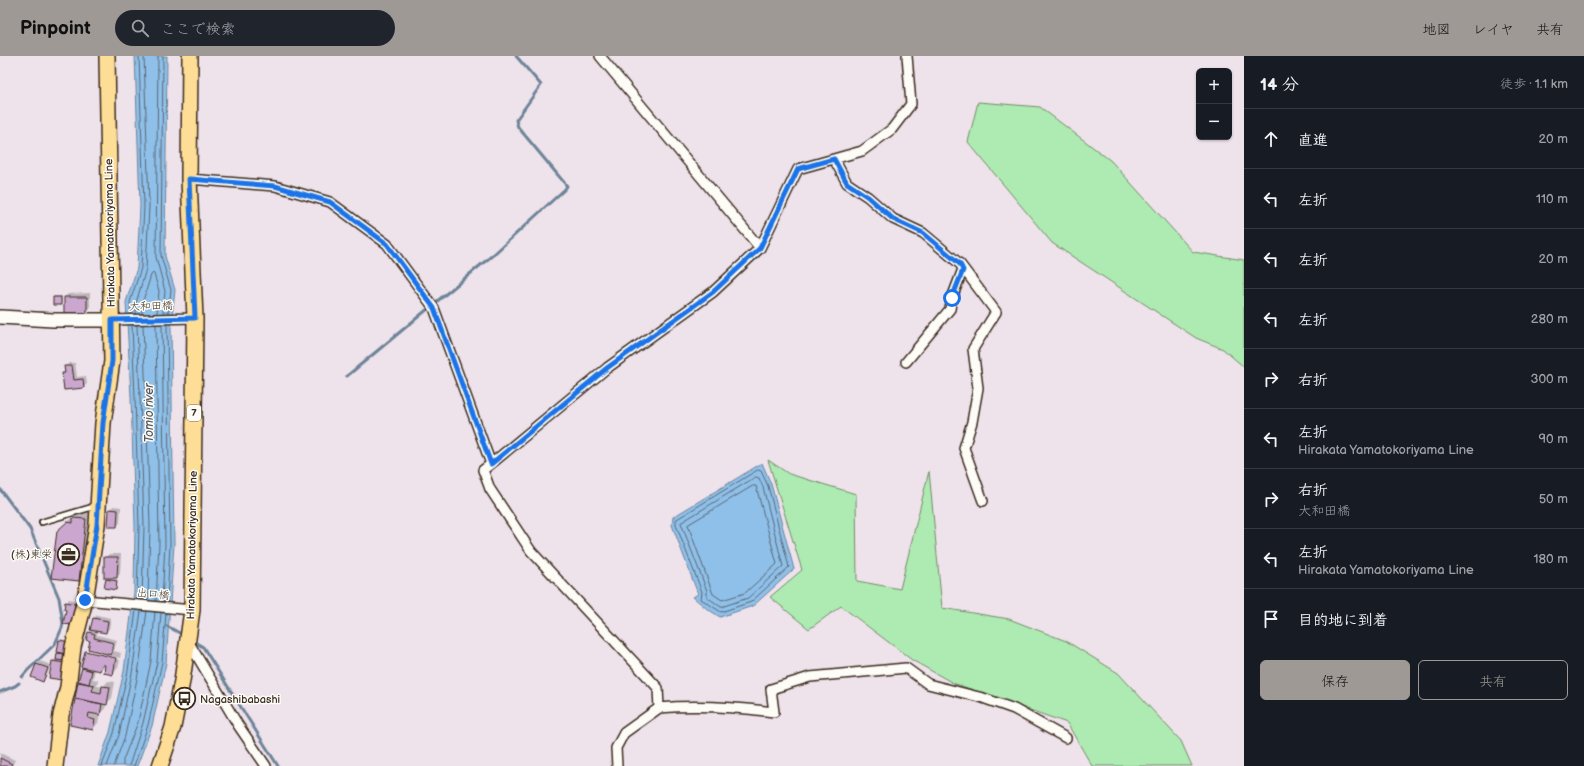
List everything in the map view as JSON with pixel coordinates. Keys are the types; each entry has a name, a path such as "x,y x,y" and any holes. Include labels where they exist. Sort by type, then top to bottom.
{"main road":[{"name":"Hirakata Yamatokoriyama Line","path":"55,766 61,715 68,687 73,647 85,600 97,525 103,423 117,320 108,173 107,56"},
{"name":"Hirakata Yamatokoriyama Line","path":"160,766 173,727 188,641 190,56"}],"street":[{"path":"600,56 760,248"},
{"path":"659,708 658,688 531,551 490,489 483,470 607,368 713,292 760,248 798,169 862,151 892,129 911,104 908,56"},
{"path":"834,159 847,183 868,197 893,219 923,233 960,264 996,312 973,349 978,388 972,422 964,448 983,501"},
{"path":"189,179 275,186 330,202 387,244 434,308 491,464"},
{"path":"906,362 950,309 952,298 963,270"},
{"path":"0,317 53,320 117,320"},
{"name":"大和田橋","path":"117,320 188,318"},
{"name":"出口橋","path":"85,600 187,609"},
{"path":"188,641 238,725 266,766"},
{"path":"617,766 616,748 624,733 659,708 701,706 774,712 771,689 810,677 906,668 928,684 983,698 1014,709 1066,738"}],"lane":[{"path":"42,522 98,505"}],"green space":[{"path":"978,102 1040,107 1111,161 1193,252 1244,260 1244,367 1223,349 1196,338 1052,243 968,142"},
{"path":"768,460 789,474 856,494 857,581 900,589 929,471 942,608 1009,619 1066,641 1118,673 1181,741 1192,766 1092,766 1067,723 953,683 912,660 841,606 809,629 770,597 802,570"}],"water":[{"name":"Tomio river","path":"135,56 167,56 165,256 175,290 171,327 174,544 166,663 152,726 137,766 98,766 110,732 124,671 134,592 135,526 126,302 137,268 140,206"},
{"path":"762,463 771,484 794,569 753,606 720,617 693,597 698,594 672,525 673,517"}],"building":[{"path":"53,297 61,297 61,305 53,305"},
{"path":"64,297 87,297 87,313 64,313"},
{"path":"64,366 72,366 74,380 83,379 84,388 64,390 62,373 65,373"},
{"path":"109,509 118,510 117,527 108,527"},
{"name":"(株)東栄","path":"73,518 86,519 79,581 51,578 57,531 67,522 73,523"},
{"path":"104,557 118,557 117,578 104,578"},
{"path":"106,579 117,581 116,590 104,588"},
{"path":"65,602 75,604 72,625 63,624 66,610 64,609"},
{"path":"93,618 108,621 106,633 90,630"},
{"path":"88,632 95,634 94,638 114,643 111,655 88,649 90,641 86,640"},
{"path":"59,640 69,642 67,654 57,652"},
{"path":"85,651 116,658 113,675 104,673 105,665 102,665 100,671 81,667"},
{"path":"57,653 66,654 65,661 56,660"},
{"path":"52,661 65,663 62,680 49,678"},
{"path":"36,664 48,668 43,682 31,677"},
{"path":"82,668 92,671 89,684 78,681"},
{"path":"78,682 94,685 92,691 101,693 102,686 110,687 107,705 75,698"},
{"path":"75,699 102,704 100,715 89,713 88,718 95,720 93,730 70,725"},
{"path":"0,758 12,764 11,766 0,766"}],"waterway":[{"path":"347,376 494,254 567,186 518,127 516,120 541,85 516,56"},
{"path":"0,489 30,529 59,598 63,623 55,644 22,677"},
{"path":"167,626 183,635"},
{"path":"193,641 203,647 278,766"},
{"path":"0,692 19,683"}],"place":[{"name":"(株)東栄","path":"68,554"},
{"name":"Nagashibabashi","path":"185,699"}],"route":[{"path":"85,600 97,525 103,423 112,361 112,320 195,318 189,179 275,186 330,202 387,244 434,308 491,464 607,368 713,292 760,248 798,169 834,159 847,183 868,197 893,219 923,233 960,264 963,270 952,298"}]}
